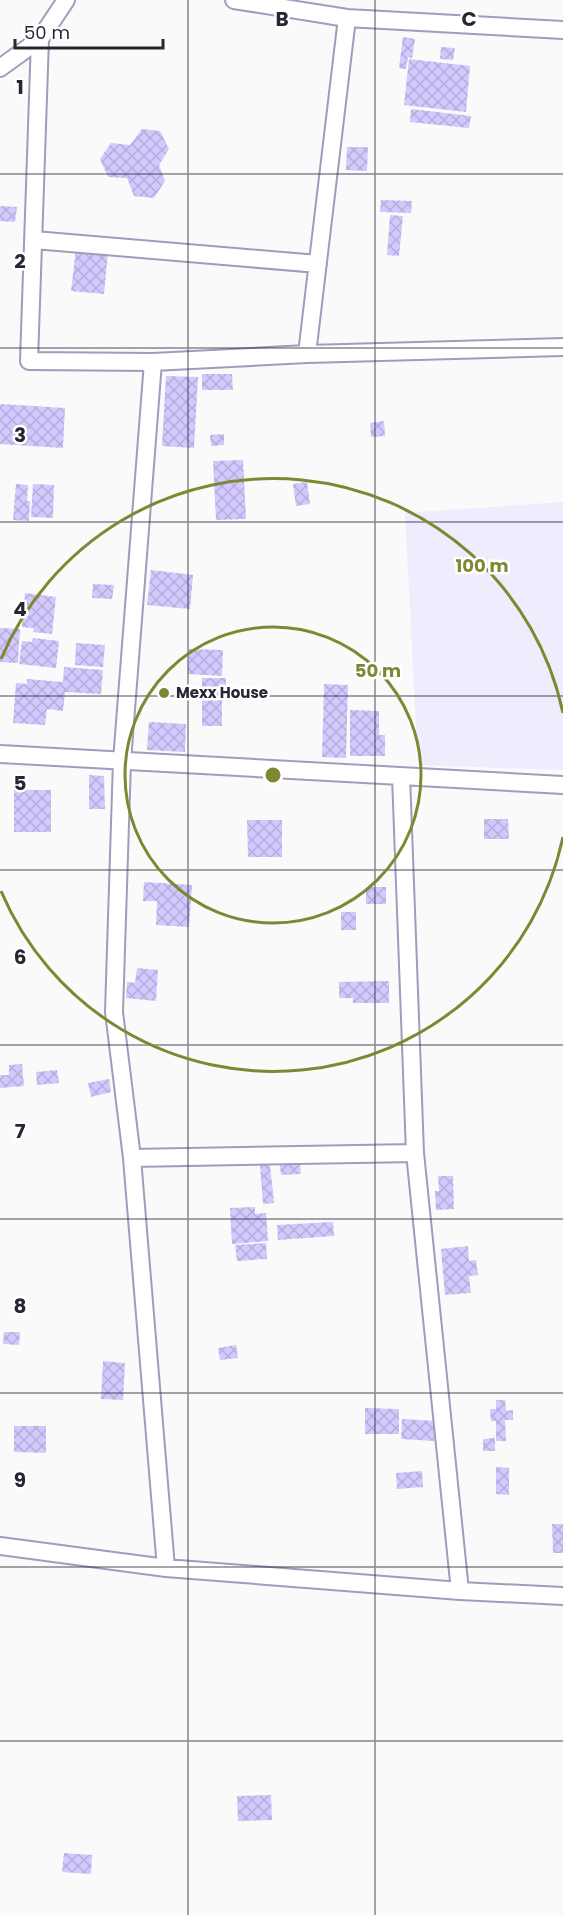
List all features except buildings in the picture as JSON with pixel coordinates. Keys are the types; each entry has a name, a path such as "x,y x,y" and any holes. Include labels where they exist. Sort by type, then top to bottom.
{"street":[{"path":"0,68 39,39 66,0"},
{"path":"234,0 347,18 563,30"},
{"path":"307,354 347,18"},
{"path":"39,39 29,361 153,362 307,354 563,347"},
{"path":"34,240 318,264"},
{"path":"153,362 122,760 114,1012 132,1158 166,1568"},
{"path":"0,754 563,785"},
{"path":"401,776 415,1153 460,1591"},
{"path":"132,1158 415,1153"},
{"path":"0,1546 166,1568 460,1591 563,1596"}],"shaded area":[{"path":"563,502 563,770 418,765 405,513"}],"place":[{"name":"Mexx House","path":"164,693"}]}
